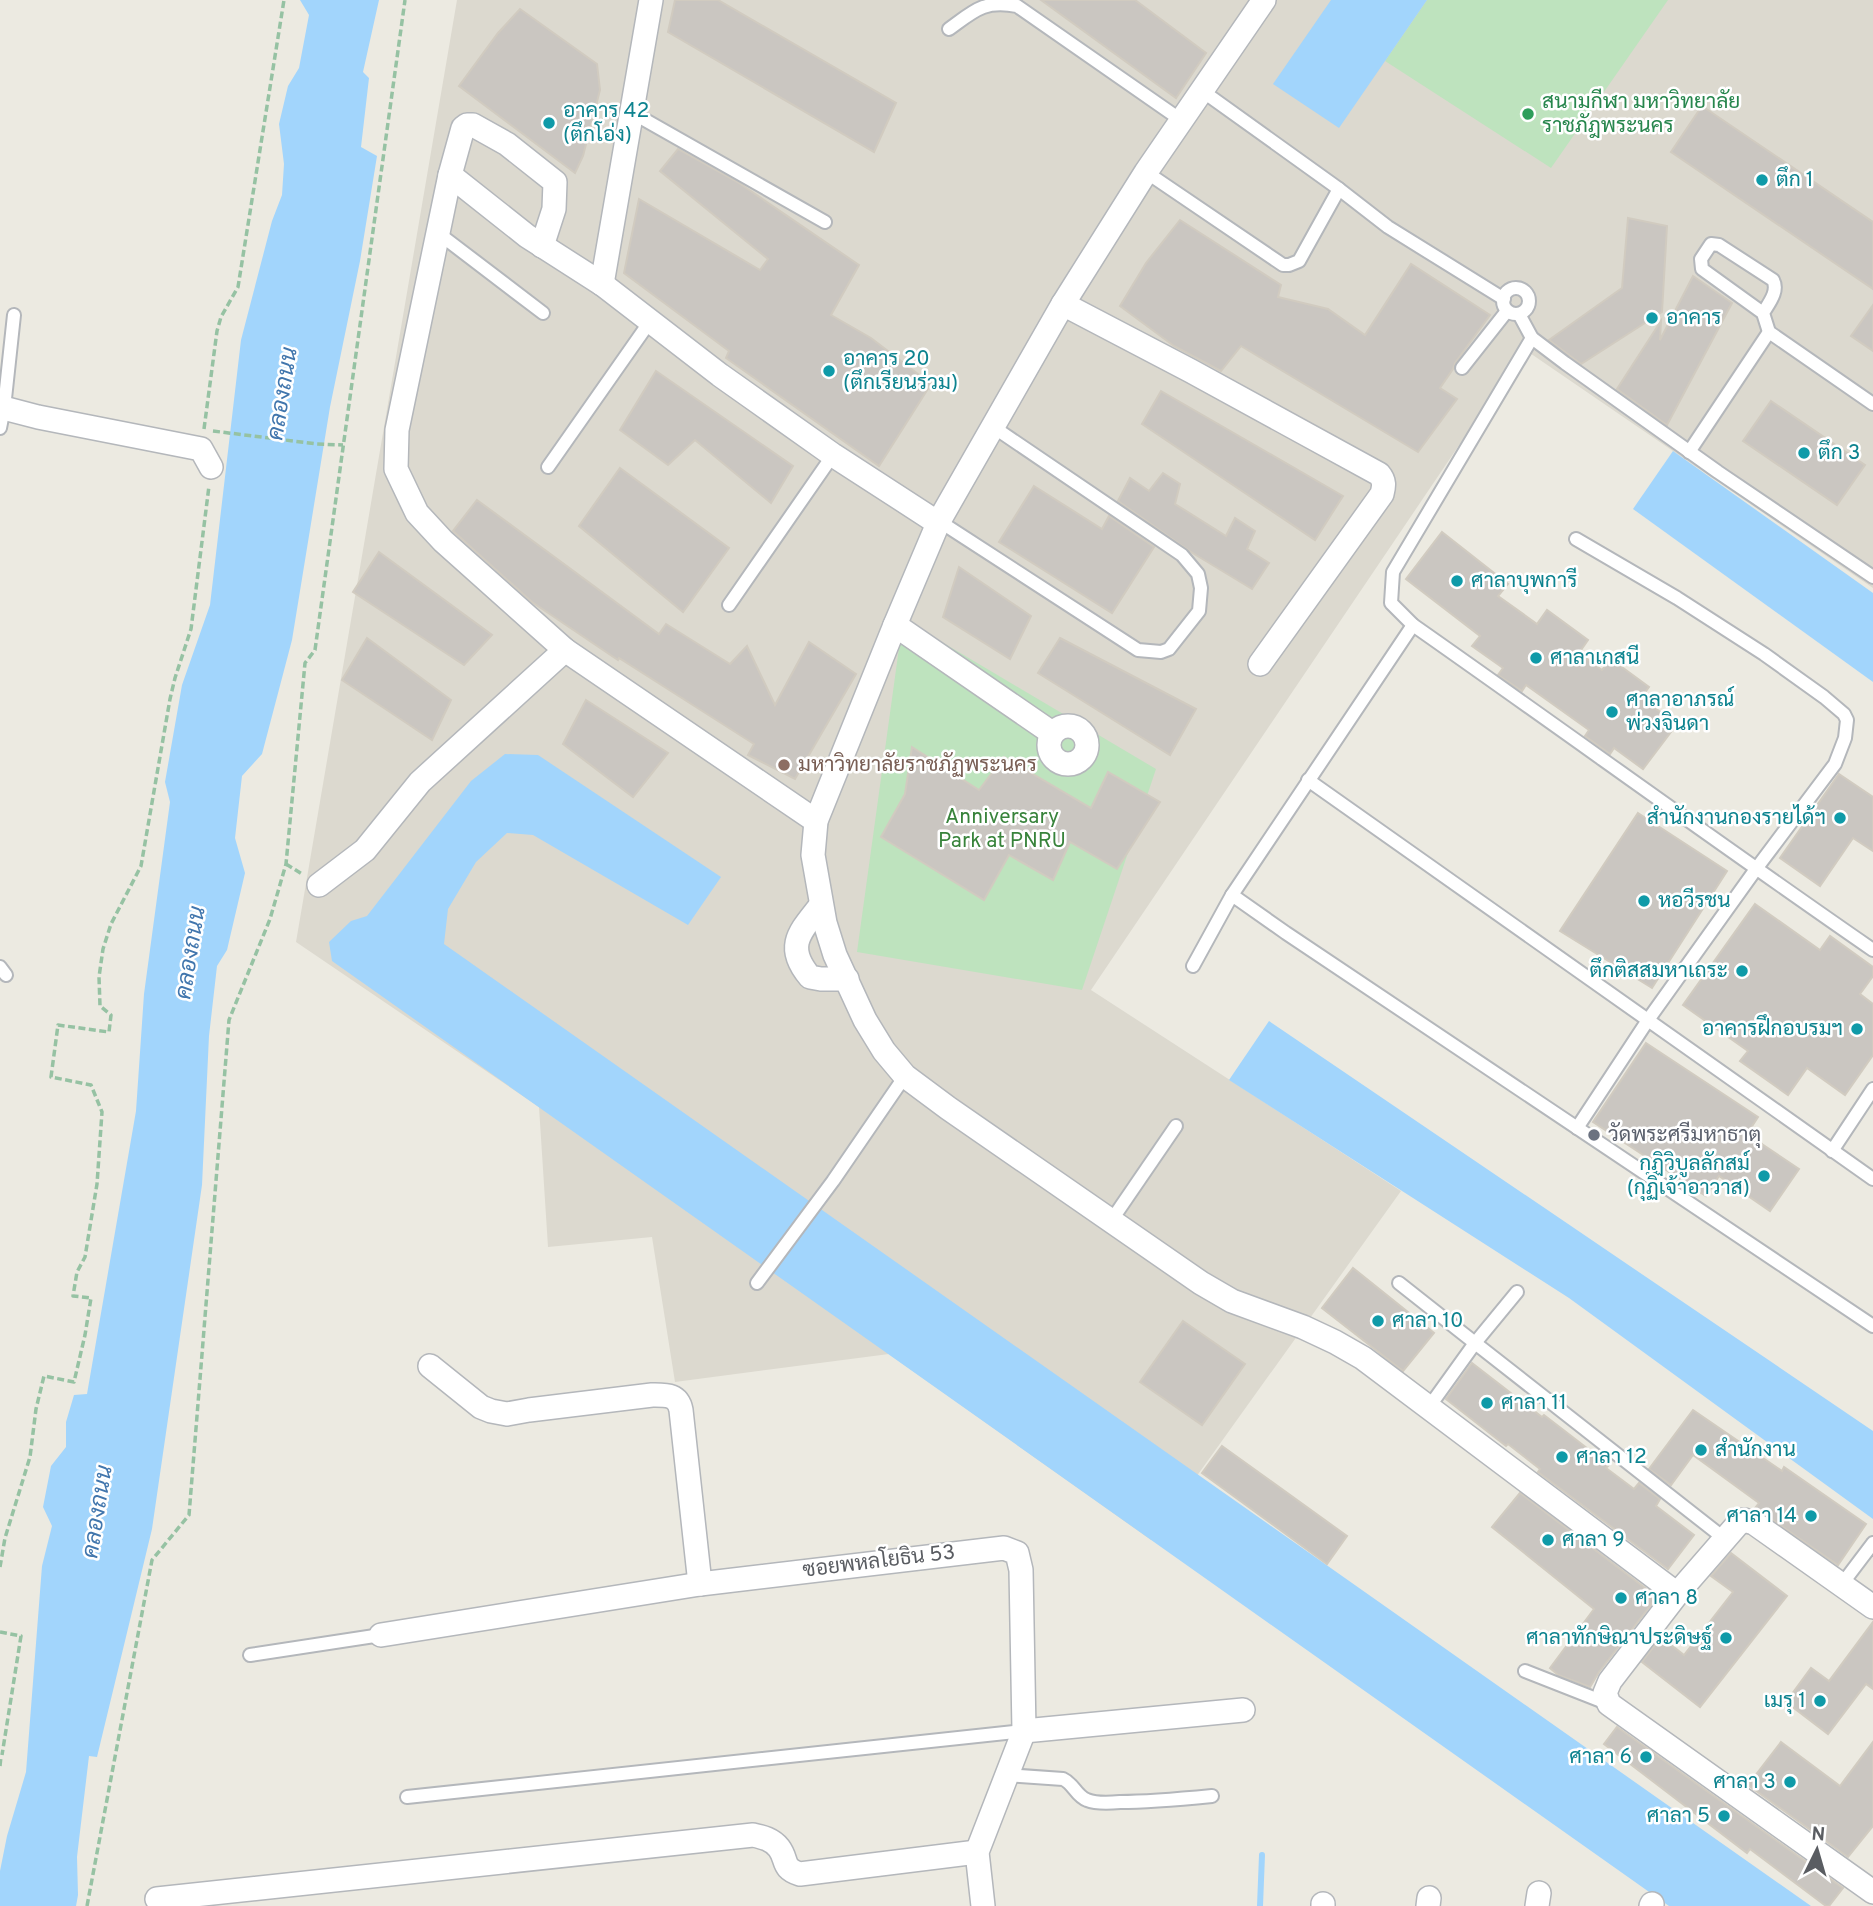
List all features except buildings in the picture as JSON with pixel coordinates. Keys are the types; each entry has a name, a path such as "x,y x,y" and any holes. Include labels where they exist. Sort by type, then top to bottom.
{"street":[{"path":"602,284 651,0"},
{"path":"1264,0 1146,172 1063,304 938,522 816,821 813,855 821,905 835,955 865,1020 884,1051 905,1076 1201,1283 1232,1301 1314,1332 1363,1358 1677,1594"},
{"path":"542,246 554,209 555,182 507,144 473,125 467,125 463,128 450,175 397,430 396,469 417,513 443,541 565,650 816,821"},
{"path":"450,175 527,236 602,284 720,375 833,455 938,522"},
{"path":"1063,304 1191,370 1379,474 1383,479 1382,494 1261,663"},
{"path":"1,414 38,417 206,458"},
{"path":"895,625 1052,733"},
{"path":"319,885 365,850 421,782 565,650"},
{"path":"821,905 802,928 796,941 796,956 800,966 810,977 846,979"},
{"path":"430,1366 481,1407 507,1414 652,1395 671,1395 680,1402 700,1584"},
{"path":"1873,1606 1754,1523 1744,1520 1677,1594 1610,1681 1605,1693 1609,1704 1873,1892"},
{"name":"ซอยพหลโยธิน 53","path":"381,1634 700,1584 1004,1548 1017,1553 1021,1570 1024,1731 977,1852 983,1906"},
{"path":"1024,1731 1243,1710"},
{"path":"157,1899 752,1835 768,1839 780,1848 790,1871 800,1874 977,1852"}],"lane":[{"path":"949,29 982,5 993,1 1017,6 1181,120"},
{"path":"1201,90 1388,227 1510,308 1532,338 1689,452 1873,577"},
{"path":"631,111 825,222"},
{"path":"1146,172 1283,265 1299,261 1339,189"},
{"path":"438,233 542,313"},
{"path":"1763,313 1775,291 1773,280 1719,245 1711,244 1701,259 1702,269 1763,313 1769,332 1873,404"},
{"path":"1462,368 1510,308"},
{"path":"1,414 14,315"},
{"path":"548,467 651,320"},
{"path":"1689,452 1769,332"},
{"path":"1532,338 1393,572 1391,603 1413,625 1873,950"},
{"path":"938,522 1138,650 1161,652 1169,649 1199,611 1201,588 1198,574 1182,555 992,426"},
{"path":"729,605 833,455"},
{"path":"1576,539 1677,598 1764,654 1824,696 1847,720 1846,738 1835,764 1648,1020 1577,1128"},
{"path":"1193,966 1232,895 1413,625"},
{"path":"1308,780 1873,1179"},
{"path":"1232,895 1873,1326"},
{"path":"757,1283 833,1181 905,1076"},
{"path":"1832,1150 1873,1089"},
{"path":"1111,1221 1176,1126"},
{"path":"1399,1283 1725,1539"},
{"path":"1429,1407 1475,1343 1517,1292"},
{"path":"1842,1584 1873,1543"},
{"path":"250,1656 381,1634"},
{"path":"1525,1671 1609,1704"},
{"path":"407,1797 1024,1731"},
{"path":"1007,1775 1063,1779 1087,1801 1103,1803 1156,1802 1212,1796"}],"path":[{"path":"0,1567 5,1538 30,1457 36,1409 44,1376 74,1382 85,1335 91,1298 73,1296 77,1272 85,1257 97,1184 102,1112 91,1085 51,1077 58,1026 109,1032 111,1015 100,1006 99,978 103,949 111,924 141,866 170,699 191,629 217,331 221,317 238,287 284,0"},
{"path":"87,1906 152,1560 189,1515 229,1020 270,919 286,864 304,663 315,650 405,0"},
{"path":"219,432 343,445"},
{"path":"0,1632 21,1636 0,1766"}],"shaded area":[{"name":"มหาวิทยาลัยราชภัฏพระนคร","path":"457,0 1873,0 1873,588 1524,349 1091,990 1401,1191 1151,1540 889,1354 675,1382 652,1237 548,1247 539,1107 296,942"}],"green space":[{"name":"สนามกีฬา มหาวิทยาลัย ราชภัฎพระนคร","path":"1427,0 1668,0 1551,168 1385,61"},
{"name":"Anniversary Park at PNRU","path":"903,619 1156,769 1082,990 857,952"}],"water":[{"name":"คลองถนน","path":"300,0 379,0 363,72 369,78 361,147 377,156 360,261 330,407 292,640 262,754 242,776 235,838 245,873 227,950 217,966 209,1036 202,1185 152,1529 97,1757 89,1756 77,1857 76,1906 0,1906 0,1871 7,1836 26,1772 42,1566 52,1526 43,1507 51,1466 66,1447 66,1422 74,1395 87,1394 136,1111 144,994 170,802 165,782 182,685 210,605 241,340 272,221 282,195 284,164 279,124 288,86 299,68 309,15"},
{"path":"1331,0 1427,0 1339,128 1273,84"},
{"path":"1673,451 1873,593 1873,682 1633,509"},
{"path":"505,754 538,755 721,877 688,925 533,835 507,833 476,862 448,909 444,944 1811,1906 1669,1906 332,961 329,942 351,921 367,916 471,781"},
{"path":"1269,1021 1873,1431 1873,1519 1569,1298 1229,1080"}],"waterway":[{"path":"1260,1906 1262,1855"}],"place":[{"name":"สนามกีฬา มหาวิทยาลัย ราชภัฎพระนคร","path":"1528,114"},
{"name":"อาคาร 42 (ตึกโอ่ง)","path":"549,123"},
{"name":"ตึก 1","path":"1762,180"},
{"name":"อาคาร","path":"1652,318"},
{"name":"อาคาร 20 (ตึกเรียนร่วม)","path":"829,371"},
{"name":"ตึก 3","path":"1804,453"},
{"name":"ศาลาบุพการี","path":"1457,581"},
{"name":"ศาลาเกสนี","path":"1536,658"},
{"name":"ศาลาอาภรณ์ พ่วงจินดา","path":"1612,712"},
{"name":"มหาวิทยาลัยราชภัฏพระนคร","path":"784,765"},
{"name":"สำนักงานกองรายได้ฯ","path":"1840,818"},
{"name":"หอวีรชน","path":"1644,901"},
{"name":"ตึกติสสมหาเถระ","path":"1742,971"},
{"name":"อาคารฝึกอบรมฯ","path":"1857,1029"},
{"name":"วัดพระศรีมหาธาตุ","path":"1594,1135"},
{"name":"กุฏิวิบูลลักสม์ (กุฏิเจ้าอาวาส)","path":"1764,1176"},
{"name":"ศาลา 10","path":"1378,1321"},
{"name":"ศาลา 11","path":"1487,1403"},
{"name":"สำนักงาน","path":"1701,1450"},
{"name":"ศาลา 12","path":"1562,1457"},
{"name":"ศาลา 14","path":"1811,1516"},
{"name":"ศาลา 9","path":"1548,1540"},
{"name":"ศาลา 8","path":"1621,1598"},
{"name":"ศาลาทักษิณาประดิษฐ์","path":"1726,1638"},
{"name":"เมรุ 1","path":"1820,1701"},
{"name":"ศาลา 6","path":"1646,1757"},
{"name":"ศาลา 3","path":"1790,1782"},
{"name":"ศาลา 5","path":"1724,1816"}]}
